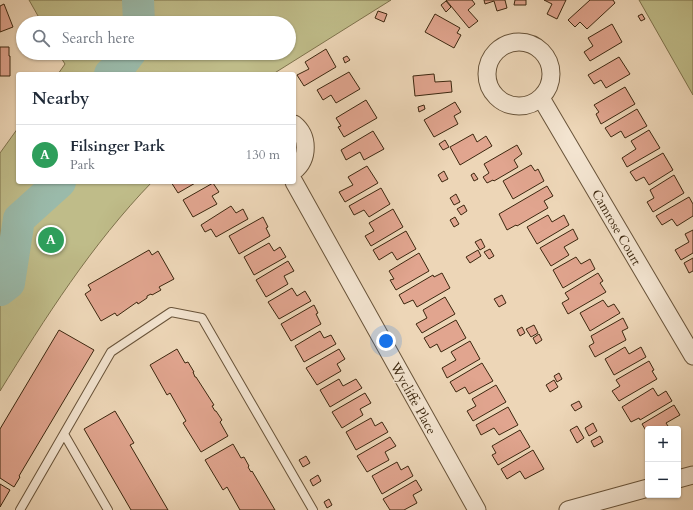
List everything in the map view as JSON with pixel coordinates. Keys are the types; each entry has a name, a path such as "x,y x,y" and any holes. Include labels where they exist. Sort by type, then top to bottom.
{"street":[{"name":"Camrose Court","path":"541,98 693,356"},
{"path":"296,126 301,131 305,141 306,151 302,161 296,168"},
{"name":"Wycliffe Place","path":"295,184 477,510"},
{"path":"681,478 693,475"},
{"path":"568,510 645,489"}],"lane":[{"path":"20,510 111,352 171,312 202,318 313,510"},
{"path":"64,434 108,510"}],"shaded area":[{"path":"29,0 391,0 296,60 296,16 38,16"},
{"path":"639,0 693,0 693,95"},
{"path":"62,60 295,60 276,72 59,72 65,64"},
{"path":"16,131 16,184 150,184 109,231 70,282 0,391 0,153"}],"building":[{"path":"446,0 472,0 475,4 468,10 478,21 469,28"},
{"path":"484,0 505,0 507,8 497,11 494,1 485,4"},
{"path":"515,0 526,0 526,5 514,5"},
{"path":"544,0 566,0 557,19 547,14 552,4"},
{"path":"590,0 613,0 615,3 587,29 580,22 575,27 568,20"},
{"path":"446,1 451,7 446,12 441,5"},
{"path":"4,4 13,27 0,32 0,6"},
{"path":"378,11 387,14 384,22 375,18"},
{"path":"435,14 460,28 457,33 461,35 454,48 425,32"},
{"path":"642,14 645,19 641,21 638,16"},
{"path":"612,24 622,42 590,61 584,52 593,46 588,38"},
{"path":"0,47 9,47 10,76 0,76"},
{"path":"326,49 336,67 304,86 297,75 309,69 305,62"},
{"path":"347,56 350,60 345,63 343,58"},
{"path":"619,57 630,74 606,88 601,80 594,84 588,75"},
{"path":"349,72 360,89 336,103 331,95 323,100 317,90"},
{"path":"434,74 435,82 451,81 452,92 415,96 413,76"},
{"path":"625,87 635,104 601,124 596,114 599,112 594,105"},
{"path":"366,100 377,118 344,137 338,127 341,126 336,118"},
{"path":"455,102 461,112 454,116 458,124 434,137 424,120"},
{"path":"424,105 425,109 419,112 418,107"},
{"path":"637,109 647,126 625,138 621,131 611,137 605,128"},
{"path":"649,130 660,148 627,167 622,158 636,149 631,141"},
{"path":"373,131 384,149 364,160 360,152 346,160 341,150"},
{"path":"473,134 477,142 486,136 492,146 460,165 450,147"},
{"path":"445,140 449,147 443,150 439,144"},
{"path":"517,145 522,154 514,160 518,167 494,181 493,180 487,183 483,177 489,173 484,164"},
{"path":"663,153 673,170 649,185 644,177 636,181 630,172"},
{"path":"531,165 535,171 538,169 544,181 513,199 503,181"},
{"path":"367,166 378,183 345,202 339,192 353,185 348,177"},
{"path":"444,171 448,179 442,182 438,175"},
{"path":"474,173 478,179 474,181 471,175"},
{"path":"674,175 684,193 653,212 647,202 654,198 650,190"},
{"path":"172,184 194,184 178,193"},
{"path":"211,184 214,184 219,192 212,196 217,204 193,217 183,200"},
{"path":"547,186 553,196 544,201 548,208 517,226 516,225 507,230 499,214"},
{"path":"381,188 390,204 369,217 364,210 354,215 349,206"},
{"path":"456,194 460,202 454,205 450,198"},
{"path":"689,197 693,204 693,216 677,226 672,219 662,225 656,216"},
{"path":"464,205 467,211 461,215 457,209"},
{"path":"231,206 236,213 243,209 248,219 216,237 211,229 205,232 201,225"},
{"path":"393,209 403,227 371,246 365,236 374,231 369,223"},
{"path":"548,215 552,222 564,215 569,225 537,244 527,227"},
{"path":"263,217 268,227 266,228 270,236 239,254 229,236"},
{"path":"455,217 459,224 454,227 450,220"},
{"path":"573,229 578,239 564,247 569,255 551,266 540,248"},
{"path":"693,230 693,253 681,260 675,250 689,242 685,234"},
{"path":"406,231 416,249 397,260 392,252 379,260 373,250"},
{"path":"481,239 485,247 480,250 475,242"},
{"path":"269,243 274,251 280,247 286,257 254,275 244,257"},
{"path":"490,249 494,256 489,259 484,252"},
{"path":"149,250 152,255 158,251 174,279 159,287 161,290 147,296 147,298 138,304 137,302 117,316 115,313 101,321 85,294 91,290 88,285"},
{"path":"478,250 481,256 470,263 466,257"},
{"path":"419,253 429,271 396,290 390,280 394,279 389,271"},
{"path":"576,257 581,264 590,259 595,269 563,288 553,270"},
{"path":"693,258 693,271 689,273 684,263"},
{"path":"288,261 294,271 284,276 288,284 266,297 256,280"},
{"path":"442,273 450,288 417,307 413,300 404,304 399,295 433,275 434,277"},
{"path":"598,273 603,281 600,283 606,292 568,314 562,303 569,299 565,293"},
{"path":"292,288 297,296 305,291 311,301 279,319 268,302"},
{"path":"502,295 506,303 499,307 494,299"},
{"path":"445,297 455,314 422,333 416,324 427,318 423,310"},
{"path":"603,300 608,307 614,304 620,313 590,331 580,313"},
{"path":"314,305 318,313 316,314 321,324 291,341 281,324"},
{"path":"623,318 628,328 622,331 626,340 595,357 589,346 594,343 591,336"},
{"path":"456,320 466,338 441,352 437,344 430,348 424,338"},
{"path":"534,325 538,333 531,337 526,329"},
{"path":"522,327 525,333 520,336 517,330"},
{"path":"59,330 94,350 19,476 20,477 14,487 0,478 0,429"},
{"path":"320,331 324,338 331,335 336,344 304,362 295,346"},
{"path":"539,334 542,340 536,344 533,338"},
{"path":"470,341 480,359 447,378 442,368 456,360 451,352"},
{"path":"625,347 629,354 641,347 646,357 614,375 605,359"},
{"path":"177,349 185,363 188,362 194,372 195,377 214,405 212,406 222,420 220,422 228,436 201,452 183,423 186,421 170,393 167,395 150,365"},
{"path":"339,349 345,359 337,364 341,371 317,385 306,368"},
{"path":"649,361 654,370 652,371 657,379 619,401 612,391 620,386 616,380"},
{"path":"482,363 493,381 469,394 465,387 456,392 450,382"},
{"path":"559,373 562,379 557,382 554,376"},
{"path":"339,379 343,386 356,379 362,388 330,407 320,390"},
{"path":"554,380 558,387 550,392 546,385"},
{"path":"496,385 506,402 473,421 467,411 476,406 472,399"},
{"path":"653,388 658,396 666,391 672,401 640,420 639,418 631,422 622,407"},
{"path":"365,393 371,403 360,409 363,415 342,428 332,412"},
{"path":"579,401 582,407 575,411 571,405"},
{"path":"674,405 680,415 666,423 668,426 645,426 645,429 642,424"},
{"path":"508,407 518,425 499,435 494,428 481,435 476,425"},
{"path":"115,411 134,443 130,445 168,510 131,510 84,429"},
{"path":"371,418 375,426 382,422 388,432 356,450 346,432"},
{"path":"593,423 597,431 589,436 585,428"},
{"path":"577,426 584,438 577,443 570,430"},
{"path":"520,430 530,447 498,465 492,455 496,453 492,446"},
{"path":"600,436 603,442 594,447 591,441"},
{"path":"390,437 396,446 385,452 389,460 367,472 357,456"},
{"path":"233,444 241,458 244,457 249,466 248,467 251,472 252,471 275,510 240,510 227,487 223,490 205,460"},
{"path":"533,450 544,469 525,479 520,471 507,479 501,469"},
{"path":"306,456 310,463 303,467 299,460"},
{"path":"397,462 401,470 408,466 413,476 382,494 372,476"},
{"path":"318,475 321,481 313,486 310,480"},
{"path":"416,480 422,490 413,495 417,503 404,510 390,510 383,499"},
{"path":"0,484 10,490 0,507"},
{"path":"329,499 332,505 327,508 324,502"}],"waterway":[{"path":"138,0 139,16"},
{"path":"112,72 125,60"},
{"path":"0,290 9,283 19,219 58,184"}],"place":[{"name":"Filsinger Park","path":"51,240"}]}
